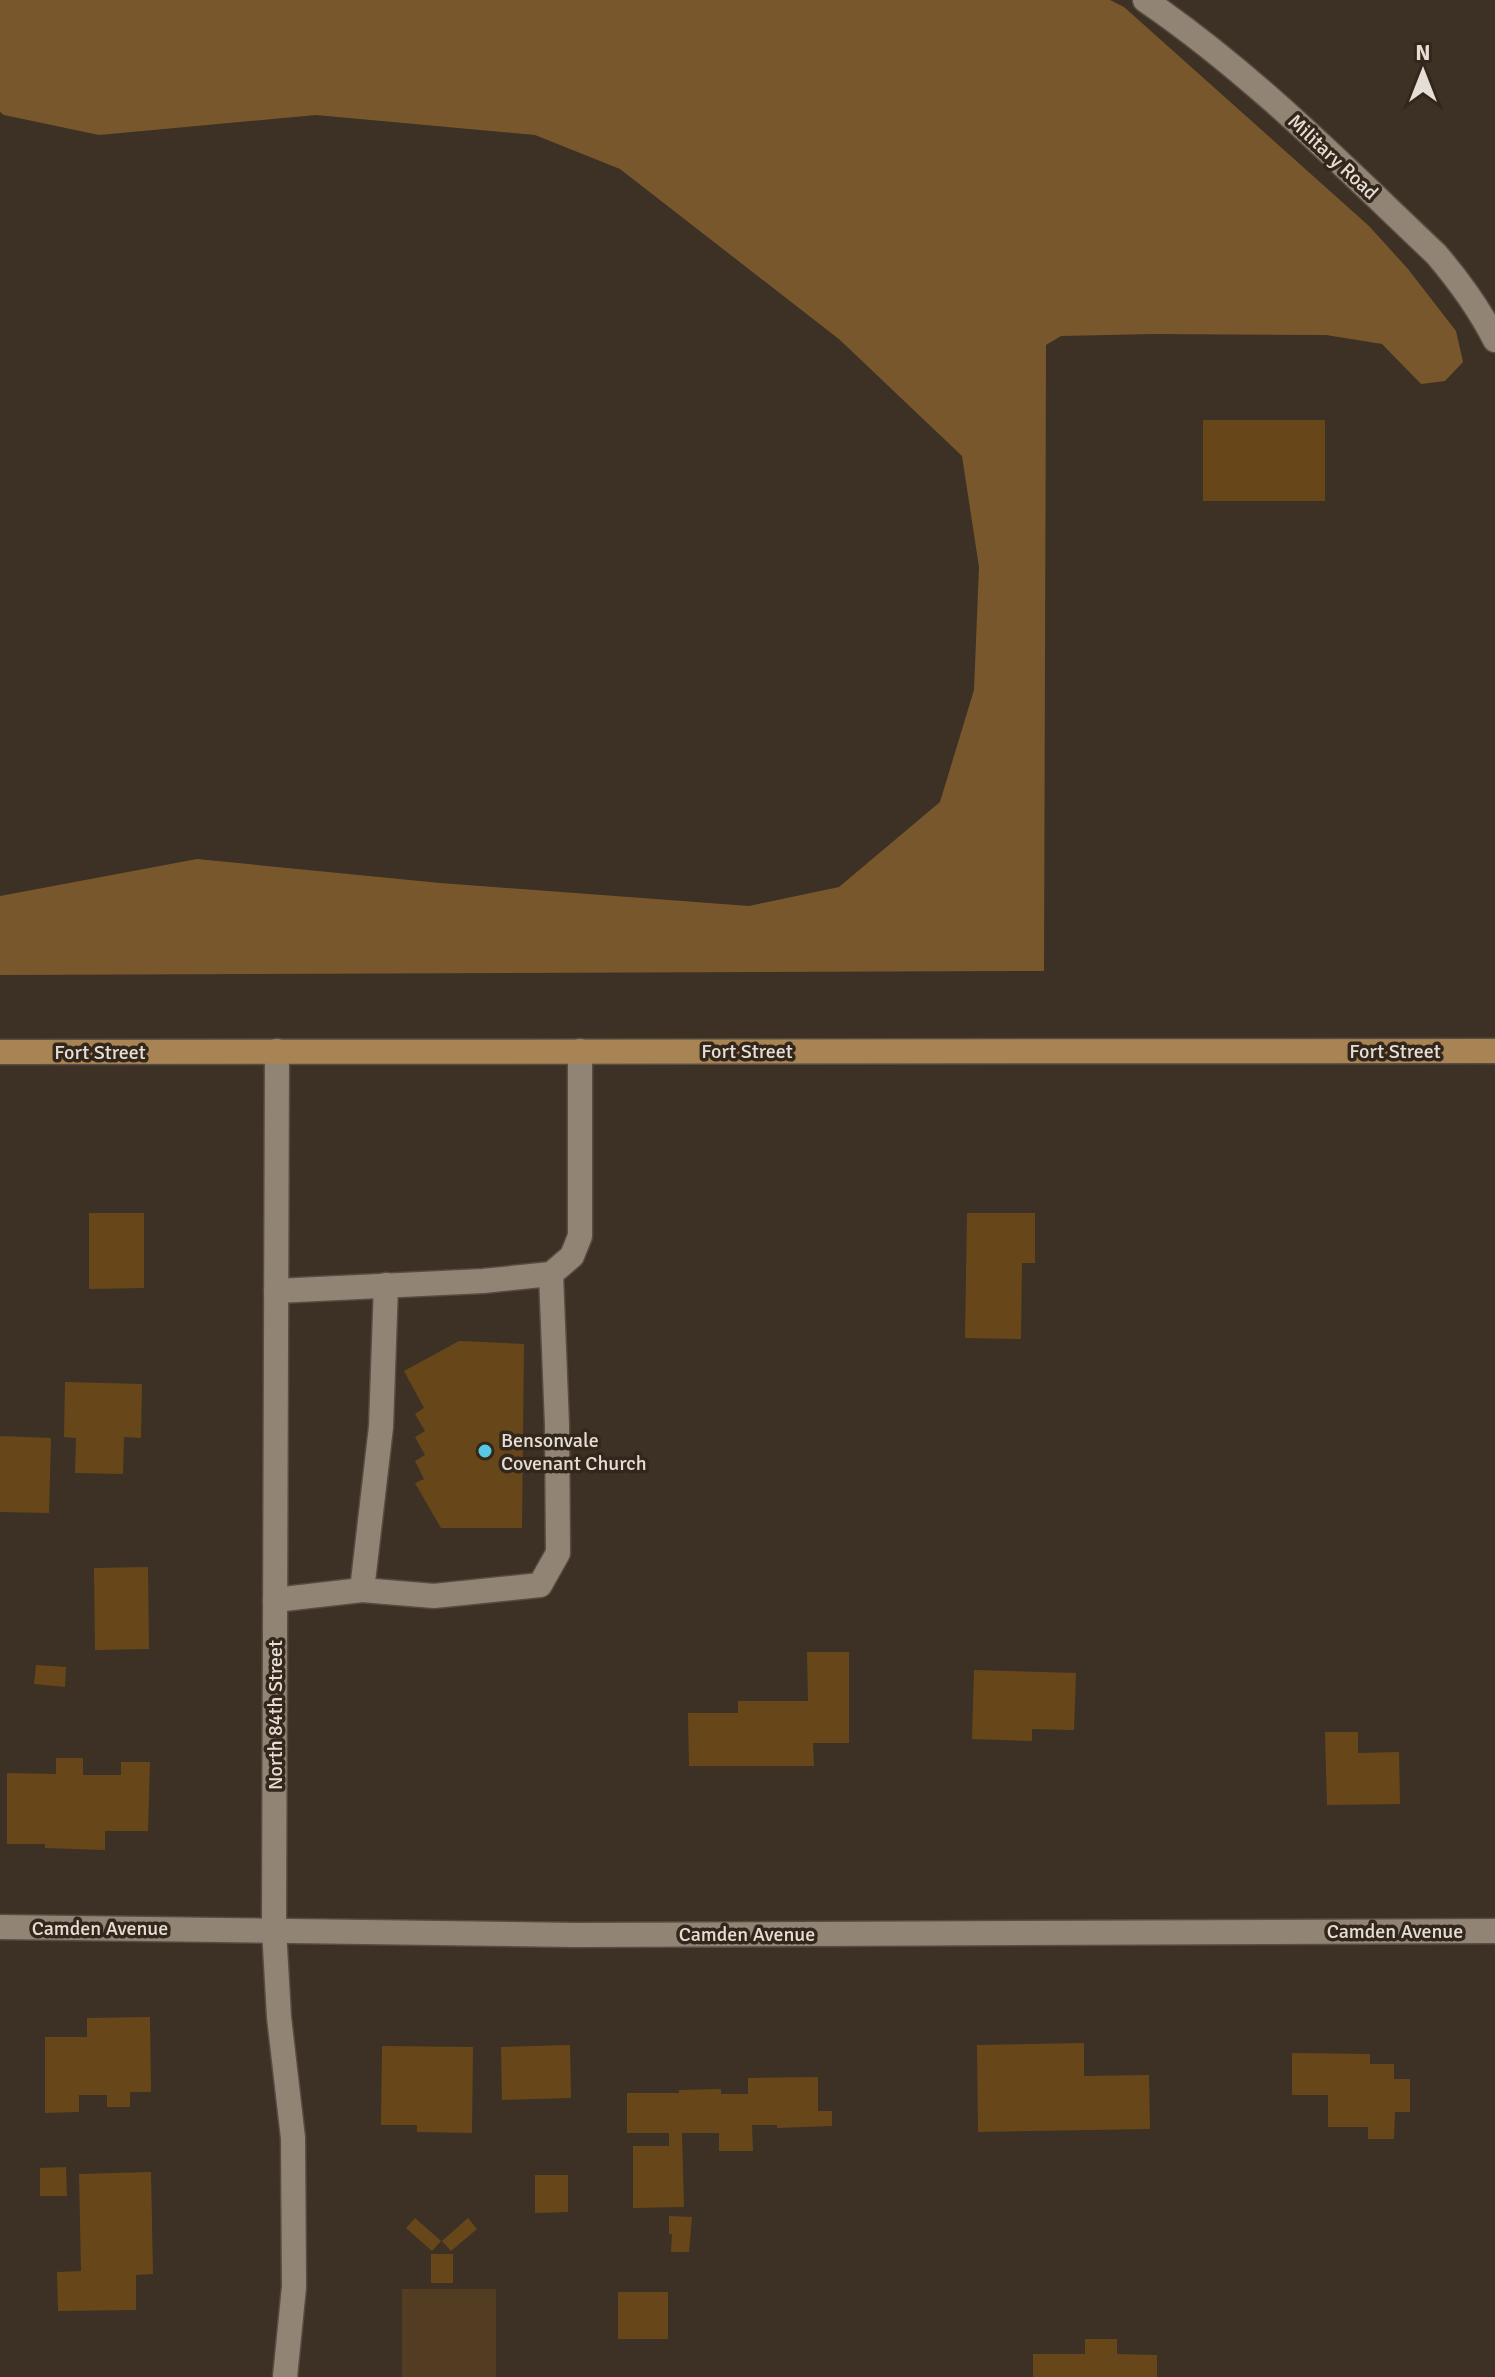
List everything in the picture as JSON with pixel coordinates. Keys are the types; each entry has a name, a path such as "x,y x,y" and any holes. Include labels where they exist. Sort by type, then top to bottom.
{"main road":[{"name":"Fort Street","path":"0,1052 1495,1051"}],"street":[{"name":"Military Road","path":"1145,0 1195,34 1262,90 1436,254 1459,280 1495,340"},
{"name":"North 84th Street","path":"277,1051 274,1929 279,2017 293,2138 294,2287 285,2377"},
{"path":"276,1291 483,1281 551,1274 572,1256 580,1236 580,1051"},
{"path":"275,1600 362,1590 434,1596 540,1585 558,1553 551,1274"},
{"path":"362,1590 381,1427 386,1285"},
{"name":"Camden Avenue","path":"0,1927 575,1935 1495,1931"}],"shaded area":[{"path":"0,0 1110,0 1124,7 1369,226 1408,269 1456,331 1463,362 1445,381 1421,384 1382,344 1326,335 1061,336 1046,345 1044,971 0,975 0,896 197,859 440,883 749,906 839,887 940,802 974,690 979,567 962,456 840,340 620,169 535,135 316,115 99,135 4,115 0,112"},
{"path":"402,2289 496,2289 496,2377 402,2377"}],"building":[{"path":"1203,420 1325,420 1325,501 1203,501"},
{"path":"89,1213 144,1213 144,1288 89,1289"},
{"path":"967,1213 1035,1213 1035,1263 1022,1263 1021,1339 965,1338"},
{"path":"459,1341 524,1344 522,1528 441,1528 415,1483 424,1479 415,1461 425,1455 415,1437 425,1431 415,1414 424,1408 404,1371"},
{"path":"65,1382 142,1384 141,1438 124,1437 123,1474 75,1473 76,1438 64,1437"},
{"path":"0,1436 51,1438 49,1513 0,1512"},
{"path":"148,1567 149,1649 95,1650 94,1568"},
{"path":"807,1652 849,1652 849,1743 813,1743 814,1766 689,1766 688,1713 738,1713 738,1701 808,1701"},
{"path":"36,1665 66,1667 65,1687 34,1684"},
{"path":"974,1670 1076,1673 1074,1730 1032,1729 1032,1741 972,1739"},
{"path":"1325,1732 1358,1732 1358,1753 1399,1752 1400,1804 1327,1805"},
{"path":"56,1758 83,1758 83,1775 121,1775 121,1762 150,1762 148,1831 105,1831 105,1850 7,1844 7,1773 56,1774"},
{"path":"150,2017 151,2092 130,2092 130,2107 107,2107 107,2095 79,2095 79,2112 45,2113 45,2037 87,2037 87,2018"},
{"path":"1084,2043 1084,2076 1149,2075 1150,2129 978,2132 977,2045"},
{"path":"570,2045 571,2098 502,2100 501,2047"},
{"path":"382,2046 473,2047 472,2133 417,2132 417,2125 381,2125"},
{"path":"1292,2053 1370,2054 1370,2064 1394,2064 1394,2079 1410,2079 1410,2112 1395,2112 1394,2139 1368,2139 1368,2127 1328,2127 1328,2095 1292,2095"},
{"path":"818,2077 818,2111 832,2111 832,2126 777,2128 777,2125 752,2125 753,2151 719,2151 719,2133 682,2133 684,2207 633,2208 633,2146 669,2146 669,2133 627,2133 627,2093 721,2089 721,2094 748,2094 748,2078"},
{"path":"66,2167 67,2196 40,2196 40,2168"},
{"path":"151,2172 153,2274 136,2275 136,2310 58,2311 57,2272 81,2271 79,2174"},
{"path":"535,2175 568,2175 568,2212 535,2213"},
{"path":"669,2216 692,2217 689,2252 671,2252"},
{"path":"415,2218 441,2241 432,2251 406,2228"},
{"path":"468,2218 477,2229 451,2251 442,2241"},
{"path":"431,2254 453,2254 453,2283 431,2283"},
{"path":"618,2292 668,2292 668,2339 618,2339"},
{"path":"1085,2339 1117,2339 1117,2354 1157,2355 1157,2377 1033,2377 1033,2354 1085,2354"}],"place":[{"name":"Bensonvale Covenant Church","path":"485,1451"}]}
